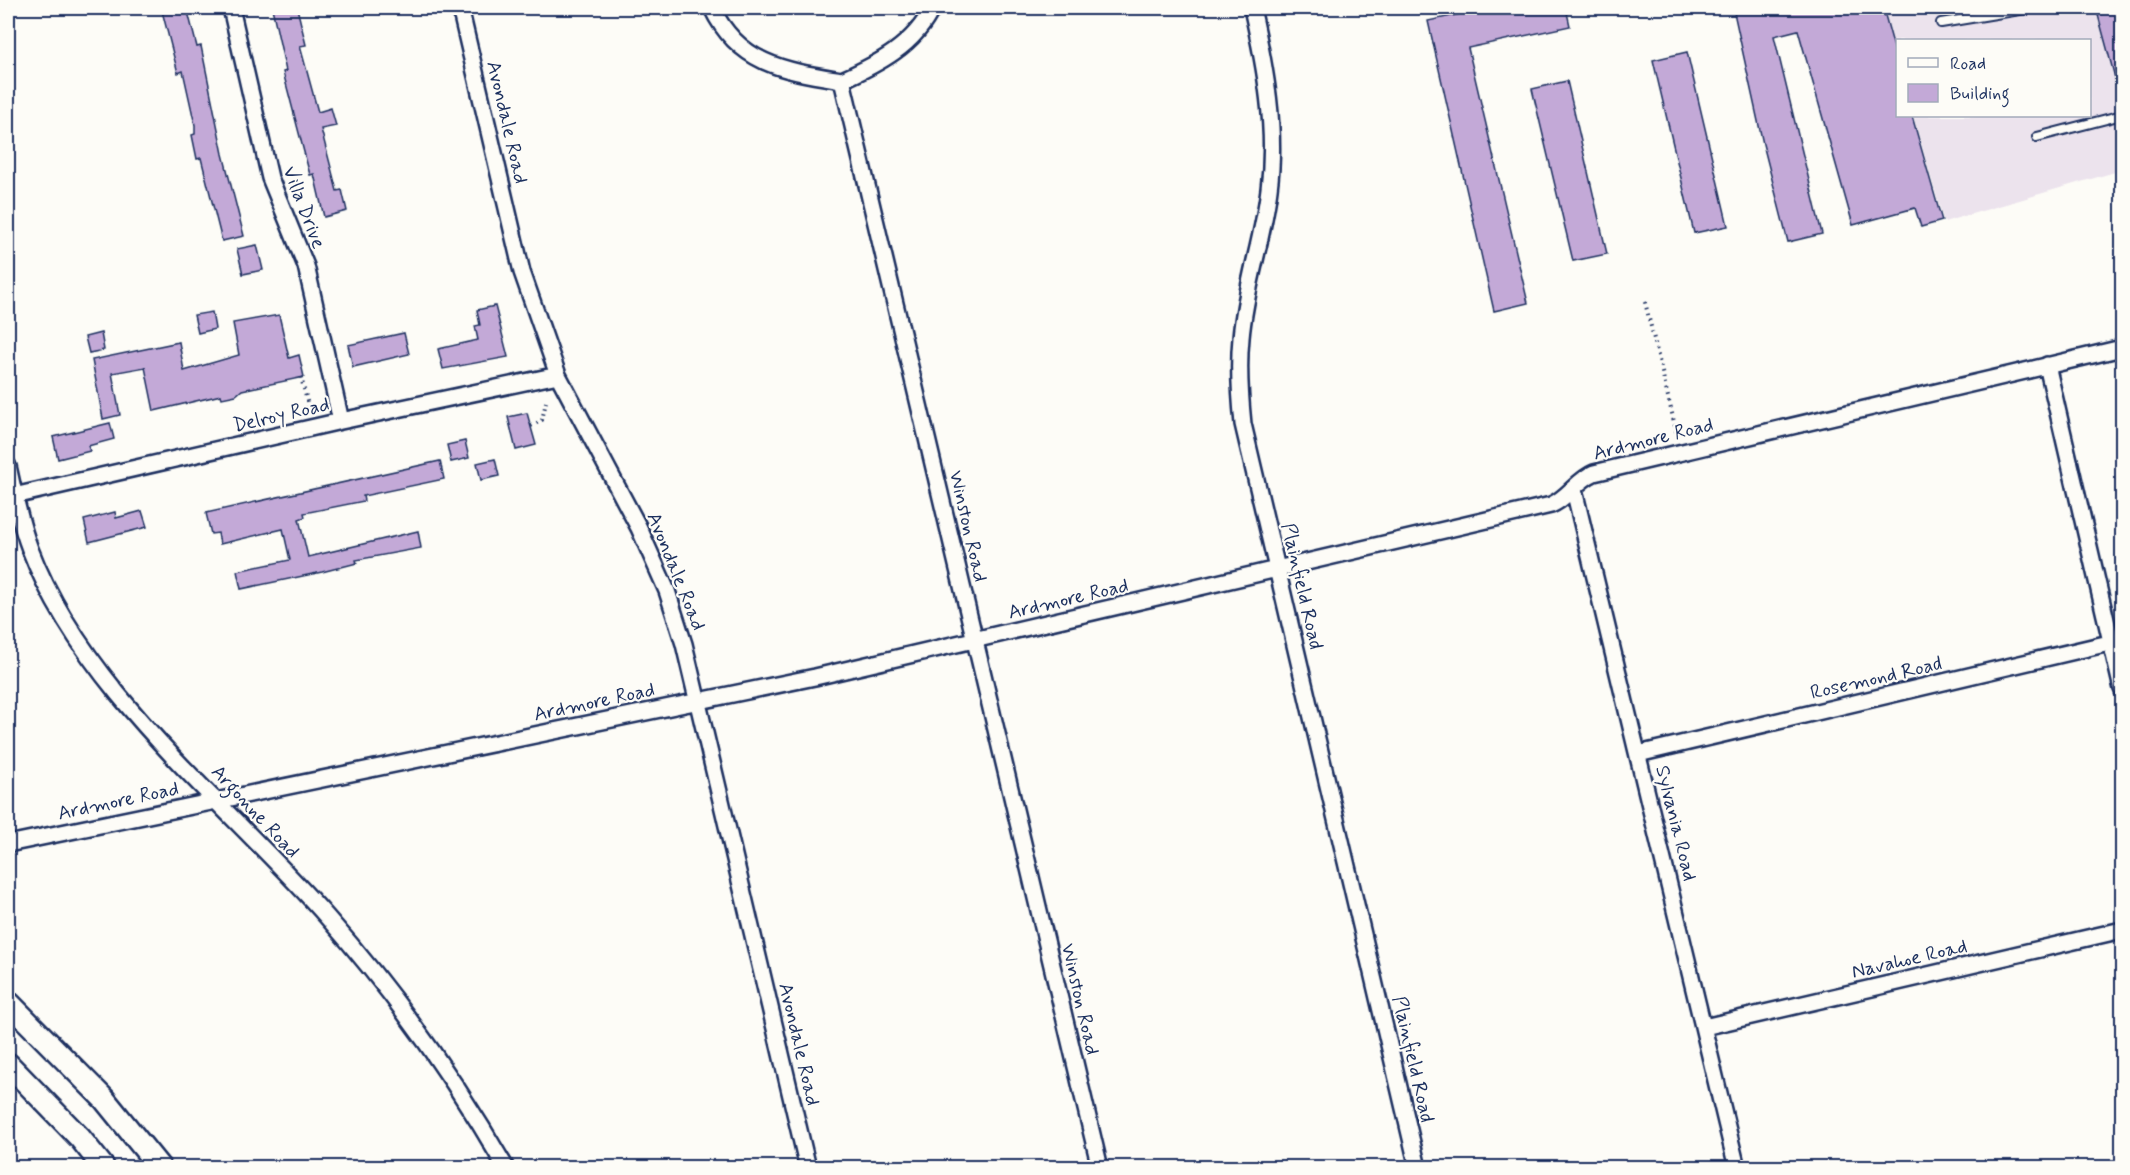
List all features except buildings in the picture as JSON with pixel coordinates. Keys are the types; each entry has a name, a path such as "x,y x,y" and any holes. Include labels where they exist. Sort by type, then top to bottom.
{"street":[{"name":"Villa Drive","path":"231,8 270,178 306,266 341,422"},
{"name":"Avondale Road","path":"460,8 522,272 558,375 654,560 684,644 808,1167"},
{"path":"712,8 737,44 762,61 787,70 842,80 891,55 918,30 932,8"},
{"name":"Plainfield Road","path":"1252,8 1271,114 1271,151 1269,189 1241,336 1239,383 1244,424 1418,1167"},
{"name":"Winston Road","path":"842,80 1100,1167"},
{"name":"Ardmore Road","path":"8,844 974,642 1277,571 1551,506 1594,473 2122,348"},
{"path":"2047,365 2117,642 2122,689"},
{"name":"Delroy Road","path":"15,496 558,375"},
{"name":"Argonne Road","path":"8,466 30,550 55,601 88,653 138,717 326,916 402,1006 471,1107 506,1167"},
{"name":"Sylvania Road","path":"1574,489 1737,1167"},
{"name":"Rosemond Road","path":"1638,754 2117,642"},
{"name":"Navahoe Road","path":"1704,1027 2122,930"},
{"path":"8,1002 104,1099 160,1167"},
{"path":"8,1064 80,1138 104,1167"}],"lane":[{"path":"1941,23 2032,8"},
{"path":"2037,137 2122,115"}],"path":[{"path":"1646,302 1677,434"},
{"path":"301,377 309,409"},
{"path":"531,426 542,420 546,402"}],"shaded area":[{"path":"1884,8 2122,8 2122,170 1944,222 1913,117 2091,117 2091,39 1896,39 1896,57"}]}
